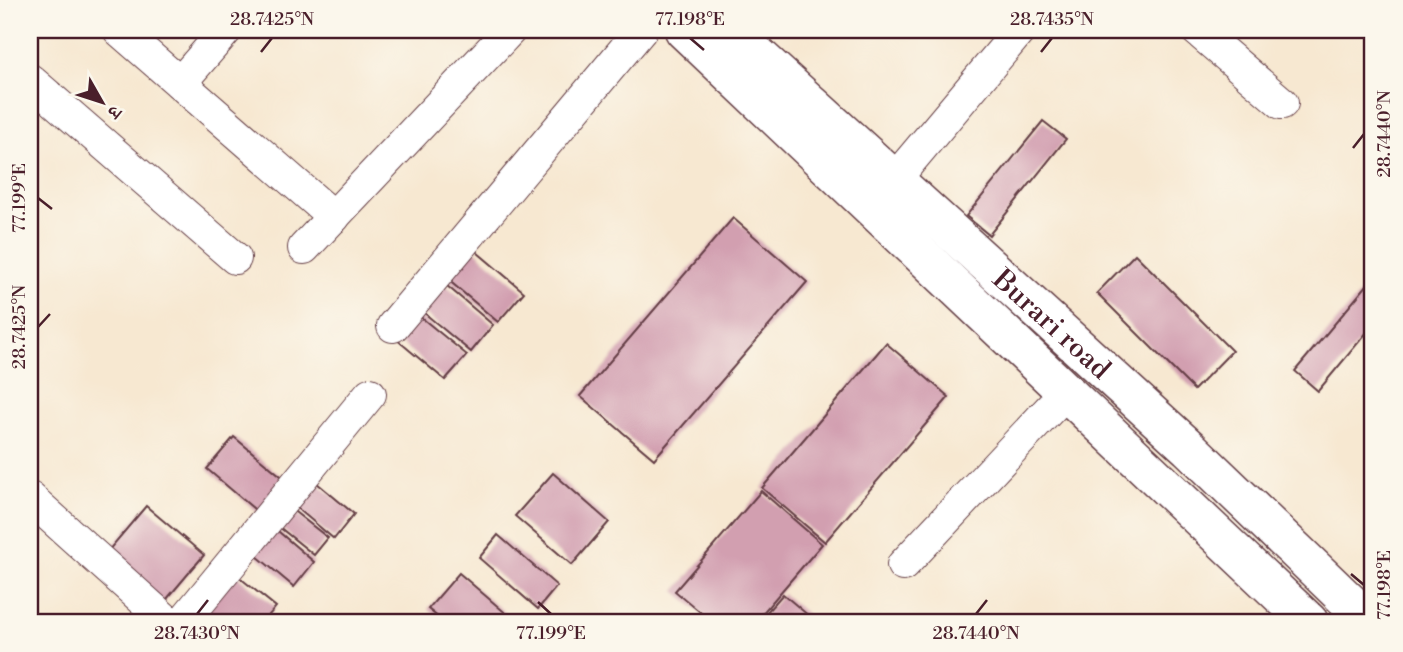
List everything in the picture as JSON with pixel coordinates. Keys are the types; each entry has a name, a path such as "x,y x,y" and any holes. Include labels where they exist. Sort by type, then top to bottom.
{"main road":[{"name":"Burari road","path":"684,30 1189,449 1368,619"},
{"name":"Burari road","path":"730,30 1066,392 1309,622"}],"street":[{"path":"119,30 334,217"},
{"path":"180,83 226,30"},
{"path":"304,248 510,30"},
{"path":"393,326 641,30"},
{"path":"883,194 1020,30"},
{"path":"1197,30 1282,103"},
{"path":"30,81 235,258"},
{"path":"903,565 1066,392"},
{"path":"183,622 370,394"},
{"path":"30,498 168,622"}],"building":[{"path":"1043,121 1066,139 989,235 966,216"},
{"path":"733,218 807,282 654,459 580,396"},
{"path":"471,247 524,292 498,322 446,278"},
{"path":"1135,254 1232,351 1194,390 1097,293"},
{"path":"1373,278 1373,325 1318,391 1295,371"},
{"path":"440,280 493,325 471,352 417,307"},
{"path":"417,314 467,355 445,380 396,339"},
{"path":"886,343 949,397 825,542 762,488"},
{"path":"234,437 287,481 260,514 207,469"},
{"path":"553,473 609,522 572,565 515,516"},
{"path":"311,478 354,514 334,539 290,502"},
{"path":"761,491 822,544 755,622 712,622 675,591"},
{"path":"286,505 328,538 314,555 273,522"},
{"path":"146,506 204,555 161,606 102,558"},
{"path":"272,526 314,562 294,587 251,551"},
{"path":"498,535 557,586 538,609 479,558"},
{"path":"234,573 276,607 263,622 193,622"},
{"path":"459,573 516,622 444,622 428,609"},
{"path":"783,594 809,616 804,622 758,622"}]}
